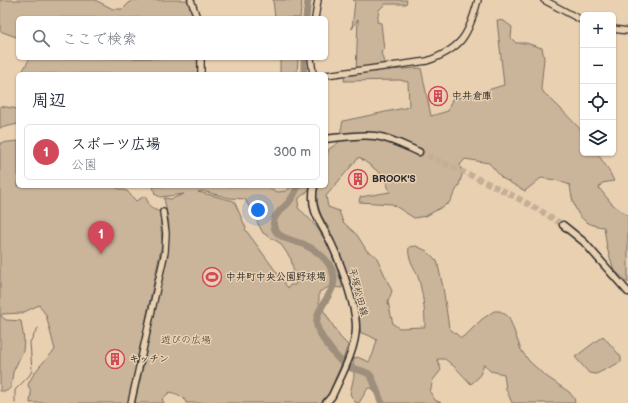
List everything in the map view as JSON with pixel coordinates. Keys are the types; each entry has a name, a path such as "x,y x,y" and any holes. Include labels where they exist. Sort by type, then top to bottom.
{"main road":[{"path":"328,139 354,135 375,136 390,140 419,152"},
{"name":"平塚松田線","path":"314,188 313,208 317,220 336,254 355,313 356,327 355,338 349,356 332,396 326,403"},
{"path":"564,225 584,242 628,292"}],"street":[{"path":"191,0 196,16"},
{"path":"315,16 318,0"},
{"path":"328,75 427,61 439,56 456,46 464,36 472,21 478,0"},
{"path":"544,0 580,18"},
{"path":"616,29 628,31"},
{"path":"200,60 201,72"},
{"path":"311,60 313,72"},
{"path":"131,403 164,252 166,233 163,212"}],"green space":[{"path":"0,0 95,0 113,9 123,9 132,0 187,0 193,16 16,16 16,37 0,31"},
{"path":"273,0 302,0 300,16 275,16"},
{"path":"353,0 407,0 406,4 385,4 379,10 377,22 381,23 384,50 381,52 386,70 421,68 431,116 448,111 452,99 504,85 497,20 504,21 512,27 511,38 516,43 526,43 542,48 544,58 541,88 544,93 580,129 580,156 599,156 608,169 614,181 602,183 599,188 612,204 628,216 628,283 614,270 607,248 604,227 595,226 583,219 575,208 570,185 556,180 541,178 525,191 502,178 489,163 465,159 460,165 462,175 459,185 449,203 426,216 414,218 392,204 359,202 360,197 390,192 384,176 359,157 326,196 328,207 339,211 343,222 357,235 367,251 376,256 392,291 388,302 393,324 399,328 425,327 421,289 409,255 409,247 416,246 427,251 437,261 443,287 449,328 461,338 481,320 494,311 500,311 509,317 521,350 529,361 543,374 569,392 574,398 575,403 512,403 506,389 504,374 490,371 484,364 479,377 471,384 445,359 437,359 441,370 433,380 430,392 435,400 441,403 382,403 372,388 368,388 359,403 355,402 350,394 354,376 353,359 357,357 369,362 377,340 361,333 349,283 330,230 321,215 315,197 318,188 328,188 328,152 329,149 338,143 343,121 409,107 408,82 400,80 344,81 345,76 356,74 358,19 352,29 355,1"},
{"path":"29,60 197,60 198,72 22,72"},
{"path":"280,60 298,60 297,72 280,72"},
{"path":"0,106 16,109 16,124 0,128"},
{"path":"16,141 16,188 117,188 127,191 136,201 145,196 151,208 160,212 162,244 128,403 30,403 31,392 28,385 30,380 40,366 55,350 46,315 39,305 22,313 2,314 1,316 6,320 21,321 24,340 23,351 13,372 11,387 7,391 0,391 0,143"},
{"name":"遊びの広場","path":"154,188 270,188 278,192 286,191 290,188 309,188 308,191 299,198 298,208 315,225 321,234 331,252 342,285 342,288 329,287 319,292 319,303 340,337 348,345 327,397 326,402 328,403 186,403 182,397 170,392 162,399 164,403 135,403 168,251 169,223 164,198 171,199 184,194 160,197 155,194","holes":["202,191 230,198 245,199 263,233 280,243 291,259 296,283 295,285 290,285 288,288 245,229 246,228 234,201 198,192"]},
{"path":"603,336 621,357 621,362 596,374 589,373 575,357"}],"waterway":[{"path":"306,16 308,0"},
{"path":"304,60 304,72"},
{"path":"297,188 287,204 275,217 275,230 283,237 311,248 320,254 330,266 334,278 333,285 331,292 319,312 317,326 321,336 344,364 348,367 363,371 370,375 382,403"},
{"path":"15,403 15,390 32,371 30,342 38,328"}],"tunnel":[{"path":"419,152 511,195 563,225"}],"place":[{"name":"中井倉庫","path":"438,96"},
{"name":"BROOK'S","path":"358,179"},
{"name":"スポーツ広場","path":"101,254"},
{"name":"中井町中央公園野球場","path":"212,277"},
{"name":"キッチン","path":"115,359"}]}
